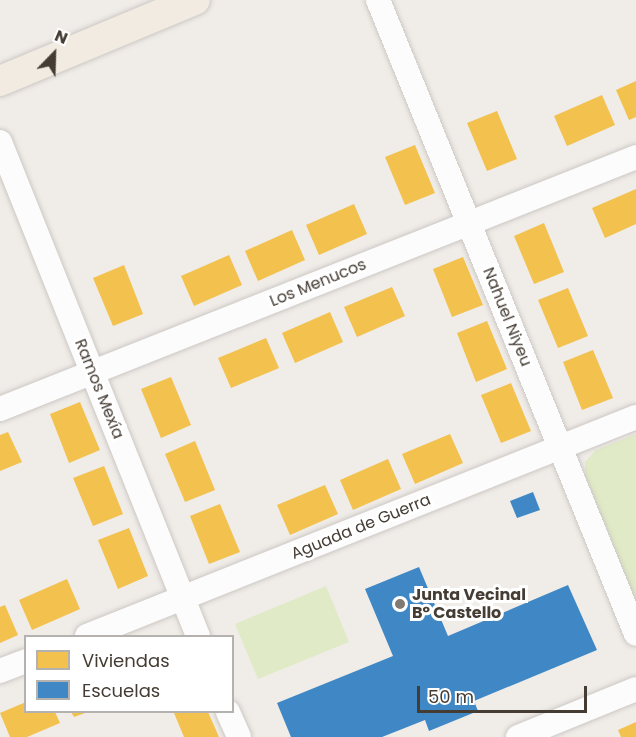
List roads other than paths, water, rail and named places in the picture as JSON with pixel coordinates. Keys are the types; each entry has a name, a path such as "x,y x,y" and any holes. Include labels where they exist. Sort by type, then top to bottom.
{"main road":[{"path":"0,81 195,0"}],"street":[{"name":"Nahuel Niyeu","path":"378,0 636,634"},
{"name":"Ramos Mexía","path":"0,142 198,635"},
{"name":"Los Menucos","path":"0,409 636,157"},
{"name":"Aguada de Guerra","path":"90,635 636,417"},
{"path":"0,671 24,662"},
{"path":"518,737 636,689"},
{"path":"229,713 239,737"}],"place":[{"name":"Junta Vecinal B° Castello","path":"400,604"}]}
